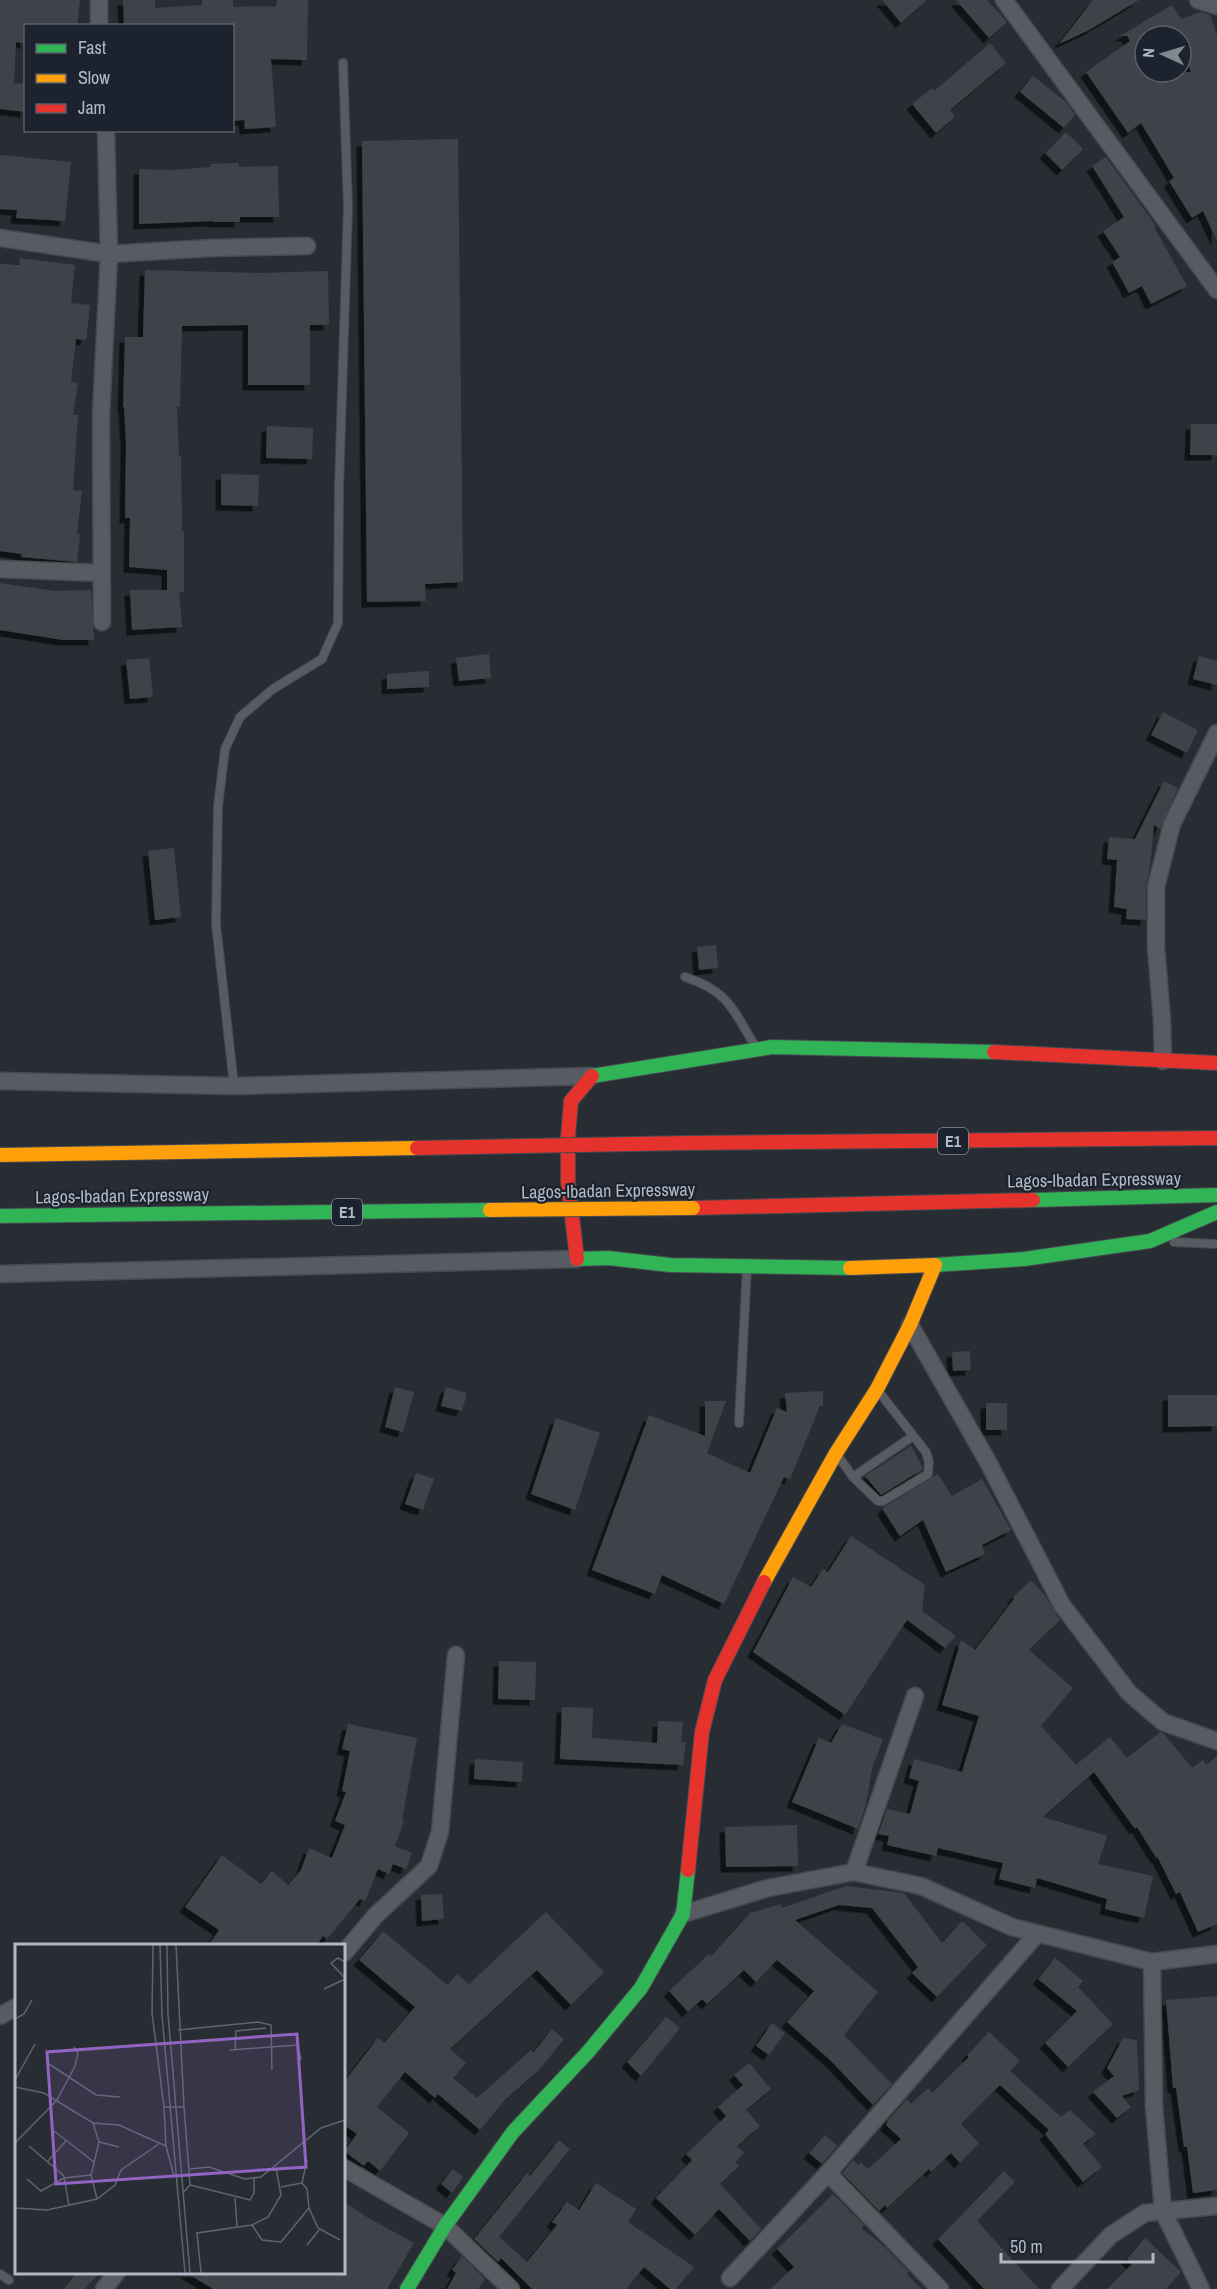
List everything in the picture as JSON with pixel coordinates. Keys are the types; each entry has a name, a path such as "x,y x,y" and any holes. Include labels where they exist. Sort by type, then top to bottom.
{"main road":[{"path":"1217,1063 974,1051 772,1047 592,1076 571,1101 568,1137 568,1182 577,1259 608,1258 669,1265 842,1268 1024,1259 1150,1241 1217,1212"},
{"name":"E1","path":"0,1155 688,1143 1217,1138"},
{"name":"Lagos-Ibadan Expressway","path":"0,1216 693,1208 1217,1195"},
{"path":"407,2289 445,2226 513,2132 588,2052 641,1988 683,1914 702,1732 716,1680 767,1576 836,1453 877,1389 910,1325 935,1265"}],"street":[{"path":"99,0 99,24"},
{"path":"1004,0 1212,274 1217,290"},
{"path":"1198,0 1217,6"},
{"path":"102,622 101,415 109,254 106,132"},
{"path":"0,238 109,254 211,248 307,246"},
{"path":"0,569 101,573"},
{"path":"1163,1061 1156,947 1156,887 1172,824 1217,733"},
{"path":"0,1081 234,1086 592,1076"},
{"path":"0,1274 577,1259"},
{"path":"910,1325 988,1462 1062,1605 1129,1693 1163,1722 1217,1741"},
{"path":"345,1952 376,1915 429,1866 440,1832 456,1655"},
{"path":"854,1872 915,1696"},
{"path":"683,1914 768,1888 854,1872 921,1886 1012,1927 1152,1962 1217,1954"},
{"path":"730,2278 828,2173 1036,1934"},
{"path":"1152,1962 1154,2106 1163,2211 1201,2289"},
{"path":"0,2016 15,2008"},
{"path":"345,2170 445,2226 511,2289"},
{"path":"828,2173 939,2289"},
{"path":"1060,2289 1111,2235 1145,2213 1217,2206"},
{"path":"104,2289 115,2274"}],"lane":[{"path":"234,1086 216,924 218,806 225,748 240,717 273,689 322,659 338,623 339,486 348,207 343,63"},
{"path":"685,977 717,991 732,1007 757,1050"},
{"path":"1150,1241 1217,1244"},
{"path":"739,1423 747,1267"},
{"path":"836,1453 874,1500 883,1501 928,1474 929,1462 926,1452 877,1389"},
{"path":"853,1476 913,1436"},
{"path":"0,2274 9,2280"}],"building":[{"path":"0,0 80,0 77,24 24,24 24,43 16,42 14,83 24,84 24,112 0,109"},
{"path":"123,0 155,0 155,8 202,5 202,0 233,0 233,7 276,6 277,0 308,0 307,60 271,59 276,127 245,129 244,120 234,121 234,24 124,24"},
{"path":"882,0 927,0 901,23"},
{"path":"956,0 987,0 1007,22 989,38"},
{"path":"1093,0 1139,0 1089,30 1059,44"},
{"path":"1172,5 1181,19 1201,12 1210,15 1217,35 1217,241 1203,211 1192,218 1169,181 1174,178 1141,123 1128,133 1086,72 1130,41 1127,36 1120,36 1133,28 1133,84 1193,84 1193,24 1140,24"},
{"path":"990,43 1006,63 950,110 955,117 936,133 912,104 932,88 934,91"},
{"path":"1033,76 1066,102 1075,115 1064,128 1020,92"},
{"path":"1066,132 1083,149 1062,170 1045,153"},
{"path":"458,139 463,582 425,584 426,601 367,602 362,141"},
{"path":"0,155 71,162 65,221 16,218 17,210 0,209"},
{"path":"1106,157 1156,226 1154,227 1187,286 1151,304 1142,286 1129,293 1112,262 1120,257 1103,231 1124,217 1092,166"},
{"path":"238,163 239,167 278,166 279,217 240,217 240,222 139,224 139,169 172,170 211,167 211,164"},
{"path":"20,258 75,265 71,303 90,305 86,340 76,339 71,382 78,383 73,415 78,415 73,490 82,491 77,534 80,534 77,562 21,557 22,554 0,551 0,264 19,265"},
{"path":"145,270 260,273 328,271 329,325 310,325 310,385 248,385 248,325 182,326 180,407 177,407 179,456 181,456 182,531 184,531 184,592 179,592 182,627 132,630 130,590 167,590 167,570 129,567 130,518 125,518 126,444 123,407 125,337 143,337"},
{"path":"1191,424 1217,424 1217,455 1190,455"},
{"path":"267,426 313,428 312,459 266,458"},
{"path":"221,474 259,475 258,506 221,505"},
{"path":"0,583 55,591 91,590 94,640 63,640 0,630"},
{"path":"489,654 491,678 459,681 456,658"},
{"path":"1199,656 1217,661 1217,685 1193,679"},
{"path":"149,658 153,697 130,699 126,660"},
{"path":"429,671 429,687 387,689 387,674"},
{"path":"1163,712 1198,730 1187,753 1151,735"},
{"path":"1164,781 1178,788 1160,829 1154,825 1146,887 1146,920 1126,919 1127,909 1114,907 1117,860 1107,859 1109,837 1135,839"},
{"path":"174,848 181,917 155,920 148,851"},
{"path":"716,945 718,968 699,970 697,947"},
{"path":"970,1351 971,1370 953,1371 952,1352"},
{"path":"395,1387 414,1392 403,1432 385,1427"},
{"path":"446,1387 467,1393 462,1411 441,1406"},
{"path":"823,1391 823,1406 820,1406 790,1479 784,1477 724,1604 662,1575 655,1594 592,1570 649,1415 705,1436 705,1401 726,1401 707,1453 750,1473 777,1408 787,1412 785,1393"},
{"path":"1168,1395 1217,1395 1217,1426 1168,1427"},
{"path":"986,1403 1007,1403 1007,1430 986,1430"},
{"path":"556,1418 600,1433 575,1510 531,1494"},
{"path":"911,1446 922,1470 881,1495 865,1476"},
{"path":"416,1473 434,1479 423,1510 405,1504"},
{"path":"938,1474 952,1496 982,1479 1011,1530 982,1545 985,1554 946,1572 923,1520 900,1536 883,1510 884,1507"},
{"path":"851,1536 925,1585 922,1611 956,1636 945,1648 907,1620 845,1715 753,1652 793,1577 811,1587 823,1569 828,1572"},
{"path":"1031,1580 1044,1594 1060,1620 1029,1650 1073,1688 1041,1726 1076,1765 1110,1737 1127,1758 1160,1732 1192,1768 1203,1760 1206,1765 1217,1756 1217,1924 1198,1932 1180,1892 1176,1894 1157,1856 1157,1859 1137,1827 1135,1829 1094,1772 1043,1817 1107,1836 1098,1864 1153,1876 1144,1918 1105,1909 1107,1899 1037,1878 1035,1888 999,1879 1003,1863 938,1848 936,1856 887,1845 889,1836 878,1834 887,1809 910,1814 919,1781 909,1778 914,1759 962,1772 979,1716 942,1705 961,1640 975,1650 1014,1599 1013,1597"},
{"path":"499,1661 536,1662 535,1700 498,1699"},
{"path":"562,1707 593,1708 592,1738 657,1743 658,1721 683,1722 681,1742 686,1742 683,1765 560,1759"},
{"path":"348,1724 417,1738 402,1820 404,1821 395,1846 412,1853 406,1869 393,1864 389,1874 378,1869 365,1901 360,1899 327,1939 323,1936 317,1944 209,1944 219,1930 185,1907 222,1855 261,1884 272,1871 288,1885 301,1870 309,1848 332,1858 345,1825 335,1821 346,1792 342,1791 350,1751 342,1749"},
{"path":"842,1724 883,1739 872,1769 866,1804 858,1829 792,1802 819,1738 831,1743"},
{"path":"475,1759 523,1762 522,1782 474,1779"},
{"path":"797,1825 798,1866 726,1867 725,1827"},
{"path":"846,1886 904,1893 942,1943 962,1921 987,1945 937,1997 912,1973 918,1967 872,1908 839,1905 795,1920 878,1992 844,2035 892,2084 873,2105 830,2060 787,2022 814,1991 777,1960 756,1982 744,1970 707,2004 702,1999 688,2012 669,1991 709,1954 711,1956 750,1913 781,1904 782,1908"},
{"path":"442,1894 444,1919 422,1921 421,1895"},
{"path":"546,1912 604,1972 571,2005 537,1970 450,2049 466,2063 453,2078 477,2098 531,2050 533,2053 552,2029 564,2039 539,2070 504,2101 480,2130 438,2094 435,2098 405,2072 377,2107 409,2133 380,2171 368,2161 364,2166 345,2152 357,2134 345,2126 345,2081 378,2038 384,2043 415,2007 359,1960 383,1931 447,1985 457,1974 469,1984"},
{"path":"1055,1958 1083,1981 1078,1987 1113,2024 1068,2067 1045,2043 1077,2011 1038,1979"},
{"path":"1217,1996 1217,2190 1193,2193 1176,2088 1173,2088 1166,2000"},
{"path":"666,2017 680,2028 641,2076 627,2062"},
{"path":"772,2023 785,2033 769,2055 756,2046"},
{"path":"989,2032 1020,2061 1010,2071 1061,2117 1070,2110 1096,2134 1083,2144 1102,2167 1083,2182 1045,2134 1049,2130 1000,2085 961,2124 979,2143 960,2163 951,2153 931,2172 929,2169 887,2208 885,2205 879,2211 842,2173 853,2160 858,2165 861,2162 868,2169 901,2139 886,2125 888,2120 907,2099 911,2104 928,2088 932,2093 969,2057 967,2055"},
{"path":"1123,2038 1137,2040 1139,2090 1122,2096 1131,2107 1117,2118 1093,2092 1114,2076 1107,2068"},
{"path":"749,2063 771,2089 746,2110 760,2126 737,2146 744,2153 735,2162 739,2166 720,2184 761,2229 750,2241 719,2209 695,2235 656,2198 692,2160 686,2154 726,2116 718,2107 743,2085 734,2075"},
{"path":"825,2135 837,2146 822,2164 809,2153"},
{"path":"559,2140 570,2149 499,2237 527,2262 557,2225 552,2222 567,2202 579,2210 596,2183 636,2209 628,2222 694,2267 676,2289 670,2289 644,2267 626,2289 532,2289 501,2258 498,2262 474,2239 527,2173 530,2176"},
{"path":"453,2169 463,2177 452,2193 441,2184"},
{"path":"1004,2171 1015,2182 977,2221 1039,2289 984,2289 938,2239"},
{"path":"833,2194 864,2225 861,2228 885,2247 909,2272 907,2274 921,2289 770,2289 794,2267 777,2249"},
{"path":"345,2202 365,2216 414,2243 387,2289 213,2289 188,2274 345,2274"},
{"path":"1145,2238 1181,2272 1166,2289 1107,2289 1132,2264 1127,2259"},
{"path":"462,2256 485,2279 478,2289 447,2289 456,2273 452,2270"},
{"path":"76,2274 98,2274 85,2289 63,2289"}],"traffic: fast":[{"path":"592,1076 772,1047 994,1052"},
{"path":"1033,1200 1217,1195"},
{"path":"0,1216 490,1210"},
{"path":"935,1265 1024,1259 1150,1241 1217,1212"},
{"path":"577,1259 608,1258 670,1265 850,1268"},
{"path":"407,2289 445,2226 513,2132 588,2052 641,1988 683,1914 688,1870"}],"traffic: slow":[{"path":"0,1155 417,1148"},
{"path":"490,1210 693,1208"},
{"path":"764,1582 836,1453 877,1389 910,1325 935,1265 850,1268"}],"traffic: jam":[{"path":"994,1052 1217,1063"},
{"path":"577,1259 568,1182 568,1137 571,1101 592,1076"},
{"path":"688,1143 1217,1138"},
{"path":"417,1148 688,1143"},
{"path":"693,1208 1033,1200"},
{"path":"688,1870 702,1732 715,1680 764,1582"}]}
